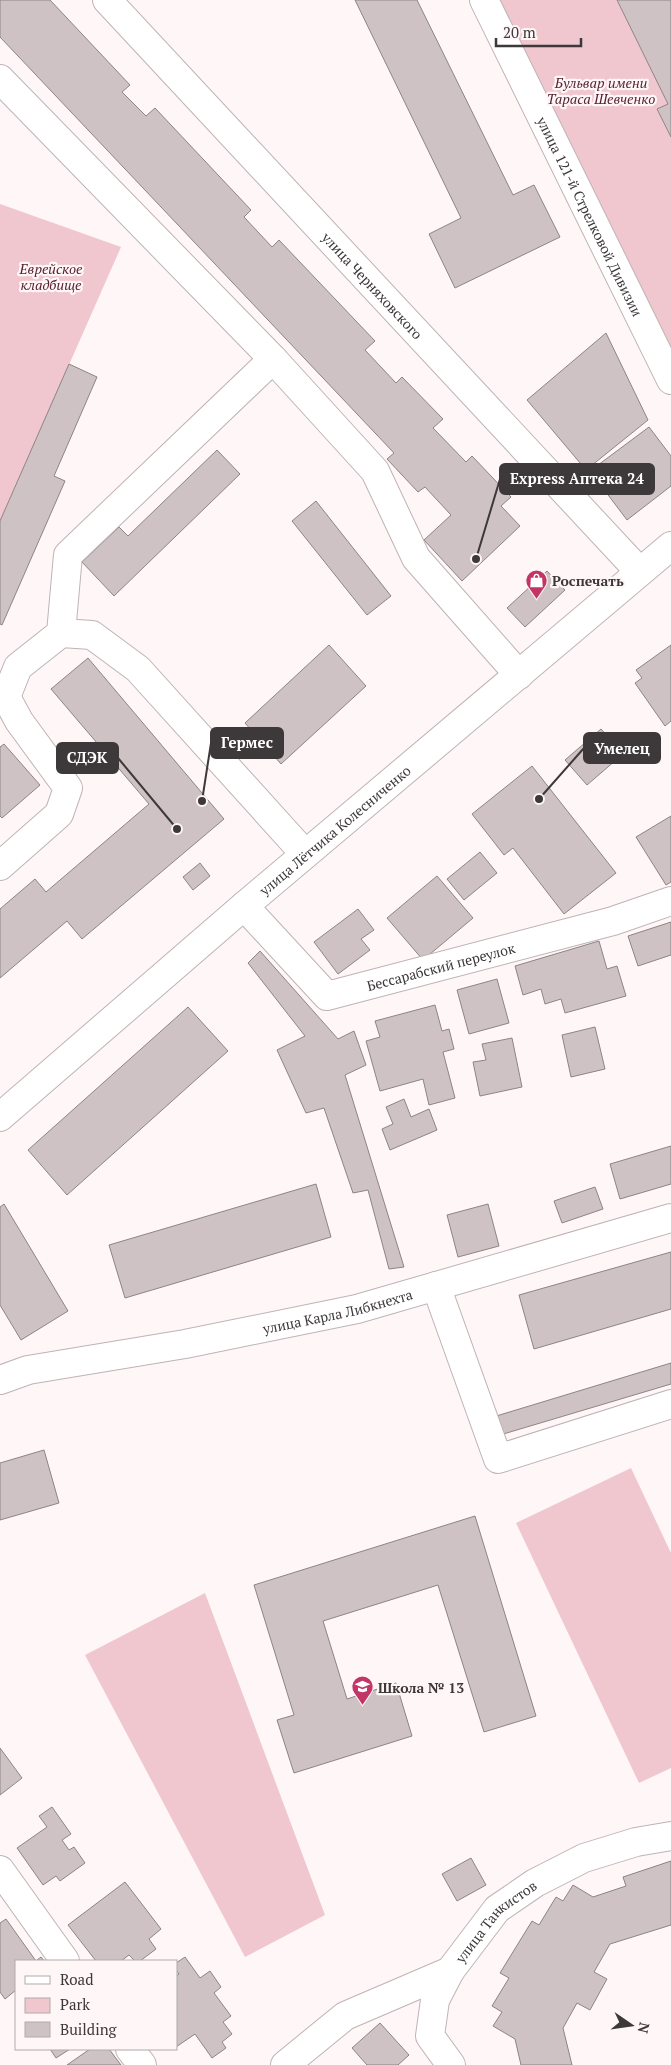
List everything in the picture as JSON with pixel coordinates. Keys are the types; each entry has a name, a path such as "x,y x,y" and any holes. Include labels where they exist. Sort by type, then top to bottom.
{"street":[{"name":"улица Черняховского","path":"107,0 639,571"},
{"name":"улица 121-й Стрелковой Дивизии","path":"484,0 671,380"},
{"path":"0,79 272,359 375,471 416,558 520,675"},
{"path":"61,633 68,555 272,359"},
{"name":"улица Лётчика Колесниченко","path":"0,1117 305,854 671,546"},
{"path":"0,866 59,814 68,788 3,698 18,667 61,633 92,635 138,669 305,854"},
{"name":"Бессарабский переулок","path":"244,906 327,996 613,921 671,901"},
{"name":"улица Карла Либкнехта","path":"0,1380 28,1370 184,1344 357,1309 671,1218"},
{"path":"436,1286 498,1459 671,1404"},
{"name":"улица Танкистов","path":"285,2065 345,2016 450,1972 497,1909 535,1883 584,1858 636,1842 671,1836"},
{"path":"0,1870 64,1960"},
{"path":"450,1972 435,2000 430,2036 451,2065"},
{"path":"131,2050 142,2065"}],"green space":[{"name":"Бульвар имени Тараса Шевченко","path":"499,0 617,0 668,104 658,109 671,137 671,362"},
{"name":"Еврейское кладбище","path":"0,204 121,247 0,521"},
{"path":"631,1468 671,1553 671,1768 639,1783 516,1523"},
{"path":"205,1593 325,1915 245,1957 85,1655"}],"building":[{"path":"0,0 50,0 130,85 122,92 146,116 155,108 251,210 244,217 272,247 279,240 375,341 365,350 396,383 402,377 443,419 433,428 466,462 472,456 511,497 501,506 520,526 462,581 424,540 451,515 425,487 418,492 387,459 394,453 0,37"},
{"path":"355,0 417,0 513,195 534,185 560,237 455,288 429,234 461,218"},
{"path":"617,0 671,0 671,137 657,109 668,104"},
{"path":"606,333 648,420 586,470 527,400"},
{"path":"69,364 97,377 54,476 65,481 2,625 0,624 0,521"},
{"path":"649,427 671,456 671,486 627,520 590,471"},
{"path":"217,450 240,474 114,596 82,562 119,527 128,536"},
{"path":"316,501 391,596 367,615 292,521"},
{"name":"Роспечать","path":"547,571 565,590 525,627 507,608"},
{"path":"329,645 366,686 281,764 245,723"},
{"path":"671,645 671,721 665,726 635,683 642,678 636,670"},
{"path":"88,658 224,819 82,939 67,921 0,978 0,909 35,879 46,892 149,804 51,689"},
{"path":"601,729 623,754 587,785 565,760"},
{"path":"4,744 40,785 2,818 0,816 0,747"},
{"path":"532,766 616,873 564,914 513,848 504,855 472,814"},
{"path":"671,816 671,882 666,885 636,837"},
{"path":"480,852 497,873 464,900 447,879"},
{"path":"200,863 210,876 193,890 183,877"},
{"path":"437,876 473,918 423,960 387,918"},
{"path":"358,909 374,930 361,939 370,950 338,974 314,942"},
{"path":"671,922 671,955 638,966 628,936"},
{"path":"599,941 607,969 617,966 626,996 565,1013 561,999 545,1004 541,989 523,995 515,966"},
{"path":"260,951 338,1039 354,1031 366,1065 345,1075 404,1267 389,1269 368,1190 353,1193 324,1108 306,1113 277,1050 305,1036 248,963"},
{"path":"497,979 509,1023 469,1034 457,990"},
{"path":"435,1005 442,1031 449,1029 454,1049 443,1052 455,1098 429,1105 423,1079 380,1091 366,1041 380,1037 375,1021"},
{"path":"188,1007 228,1051 67,1195 28,1150"},
{"path":"595,1027 605,1069 571,1077 562,1035"},
{"path":"512,1038 522,1087 480,1096 473,1062 486,1060 482,1044"},
{"path":"404,1099 411,1117 429,1109 437,1130 390,1150 382,1129 393,1124 386,1107"},
{"path":"671,1146 671,1184 620,1199 610,1164"},
{"path":"316,1184 331,1237 125,1298 109,1245"},
{"path":"595,1187 603,1209 562,1223 554,1201"},
{"path":"4,1204 68,1311 21,1340 0,1305 0,1207"},
{"path":"488,1204 499,1246 458,1257 447,1215"},
{"path":"671,1252 671,1309 534,1349 519,1295"},
{"path":"671,1363 671,1384 500,1435 493,1417"},
{"path":"44,1450 59,1503 0,1520 0,1463"},
{"path":"475,1516 536,1716 484,1732 438,1585 323,1621 347,1699 396,1683 412,1736 294,1773 277,1720 294,1715 254,1585"},
{"path":"0,1748 22,1778 0,1795"},
{"path":"52,1807 71,1834 62,1840 69,1850 74,1847 85,1863 60,1881 56,1876 43,1885 17,1848 47,1827 39,1816"},
{"path":"471,1858 486,1885 457,1901 442,1874"},
{"path":"671,1861 671,1925 610,1944 594,1972 607,1979 590,2010 577,2003 563,2028 572,2065 521,2065 515,2039 493,2026 502,2012 492,2006 509,1978 500,1973 532,1921 539,1925 556,1897 563,1901 573,1885 593,1897 626,1886 623,1877"},
{"path":"125,1882 161,1929 149,1939 156,1949 141,1960 134,1960 129,1955 122,1960 95,1960 68,1925"},
{"path":"6,1919 35,1960 15,1960 15,1991 5,1999 0,1992 0,1923"},
{"path":"185,1957 200,1978 210,1971 221,1987 214,1993 231,2016 223,2022 232,2034 222,2042 226,2048 212,2058 195,2034 178,2046 178,1962"},
{"path":"380,2023 409,2055 398,2065 367,2065 352,2048"},
{"path":"51,2050 68,2050 56,2058"},
{"path":"89,2050 110,2050 121,2065 67,2065"}],"place":[{"name":"Express Аптека 24","path":"476,559"},
{"name":"Роспечать","path":"536,599"},
{"name":"Умелец","path":"539,799"},
{"name":"Гермес","path":"202,801"},
{"name":"СДЭК","path":"177,829"},
{"name":"Школа № 13","path":"362,1706"}]}
